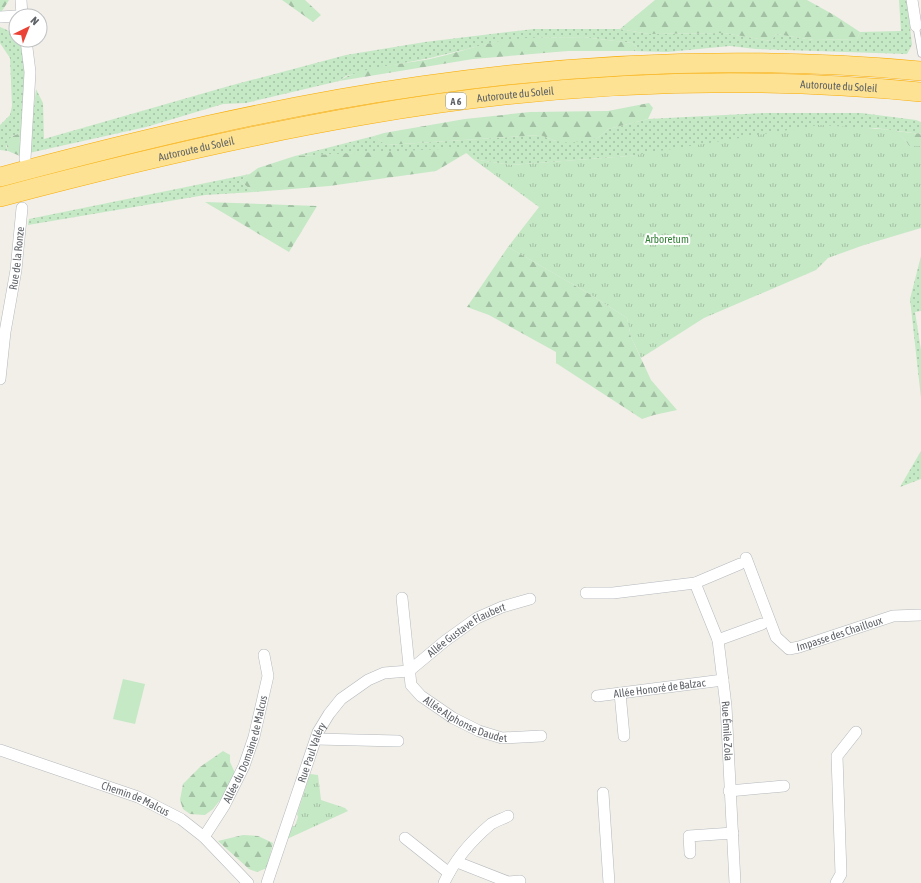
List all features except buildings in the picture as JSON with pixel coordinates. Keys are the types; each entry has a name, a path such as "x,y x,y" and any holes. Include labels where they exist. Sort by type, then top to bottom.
{"highway":[{"name":"Autoroute du Soleil","path":"0,177 134,142 235,120 359,96 481,78 604,67 696,64 792,64 921,71"},
{"name":"Autoroute du Soleil","path":"0,197 143,160 231,141 365,115 484,98 603,87 702,83 805,84 921,92"}],"street":[{"path":"912,0 916,26"},
{"path":"25,158 30,72 27,48"},
{"name":"Rue de la Ronze","path":"0,379 5,332 16,270 22,208"},
{"name":"Impasse des Chailloux","path":"696,583 742,561 776,637 788,649 799,648 893,616 921,615"},
{"path":"586,593 613,593 696,583"},
{"name":"Rue Émile Zola","path":"696,583 718,640 726,706 729,791 733,833 735,883"},
{"name":"Allée Alphonse Daudet","path":"402,598 411,686 421,696 452,718 479,731 502,738 541,736"},
{"name":"Allée Gustave Flaubert","path":"409,671 445,641 477,618 502,607 530,599"},
{"path":"718,640 762,624"},
{"name":"Allée du Domaine de Malcus","path":"204,836 224,806 244,766 254,737 268,676 264,655"},
{"name":"Rue Paul Valéry","path":"267,883 318,732 329,714 341,699 368,680 384,673 409,671"},
{"name":"Allée Honoré de Balzac","path":"597,696 723,680"},
{"path":"620,693 624,736"},
{"path":"837,882 841,874 837,756 856,732"},
{"path":"316,739 398,742"},
{"name":"Chemin de Malcus","path":"0,750 138,797 181,819 204,836 248,883"},
{"path":"729,791 784,786"},
{"path":"604,793 609,883"},
{"path":"444,883 449,873 469,845 492,824 508,816"},
{"path":"690,853 689,836 733,833"},
{"path":"405,838 449,873"},
{"path":"457,862 508,882 520,881"}],"lane":[{"path":"916,26 921,54"}],"green space":[{"path":"0,0 9,0 2,11 0,11"},
{"path":"282,0 305,0 321,15 313,22"},
{"path":"655,0 807,0 860,32 857,39 814,40 776,34 771,41 724,33 649,34 620,29"},
{"path":"899,0 907,0 912,45 907,54 756,49 730,46 667,52 633,51 637,47 632,43 583,37 533,38 496,42 346,76 339,81 246,103 223,104 146,127 29,153 36,89 43,103 44,139 229,86 346,55 425,42 534,29 620,29 649,34 724,33 771,41 776,34 814,40 857,39 860,32 901,31"},
{"path":"0,27 8,30 8,48 22,48 26,68 21,133 12,136 6,146 8,151 0,150 0,125 10,115 12,106 10,58 0,43"},
{"path":"583,37 632,43 637,47 633,51 568,51 473,59 339,81 358,72 370,69 430,59 506,40"},
{"path":"649,103 653,108 648,119 608,129 598,138 570,143 556,141 540,135 386,145 374,136 465,119 530,112 608,111"},
{"path":"766,113 861,113 916,120 921,122 921,134 875,128 629,156 511,165 473,159 462,149 295,156 374,136 386,145 540,135 556,141 598,138 608,129 648,119"},
{"name":"Arboretum","path":"819,125 895,130 909,146 921,146 921,228 864,245 828,258 816,270 704,318 641,358 631,337 627,318 588,293 508,247 539,207 473,159 511,165 629,156"},
{"path":"895,131 921,134 921,146 909,146"},
{"path":"21,133 20,156 8,151 7,144 11,137"},
{"path":"462,149 468,152 436,171 329,186 254,192 240,181 258,168 295,156"},
{"path":"250,174 240,181 254,192 205,195 28,225 29,219"},
{"path":"205,202 317,206 289,252"},
{"path":"508,247 588,293 627,318 631,337 651,380 677,410 642,419 556,363 556,352 489,315 467,307"},
{"path":"921,256 921,311 915,312 921,350 921,398 910,299"},
{"path":"921,451 921,479 900,487"},
{"path":"123,679 145,684 135,724 113,719"},
{"path":"223,751 230,755 230,762 235,773 221,799 213,809 205,815 190,814 183,809 180,800 183,784 200,767"},
{"path":"310,774 318,775 321,800 345,808 348,811 287,839 290,827 295,826 298,817 297,814"},
{"path":"243,835 258,836 273,843 267,868 257,872 249,869 218,841"}]}
